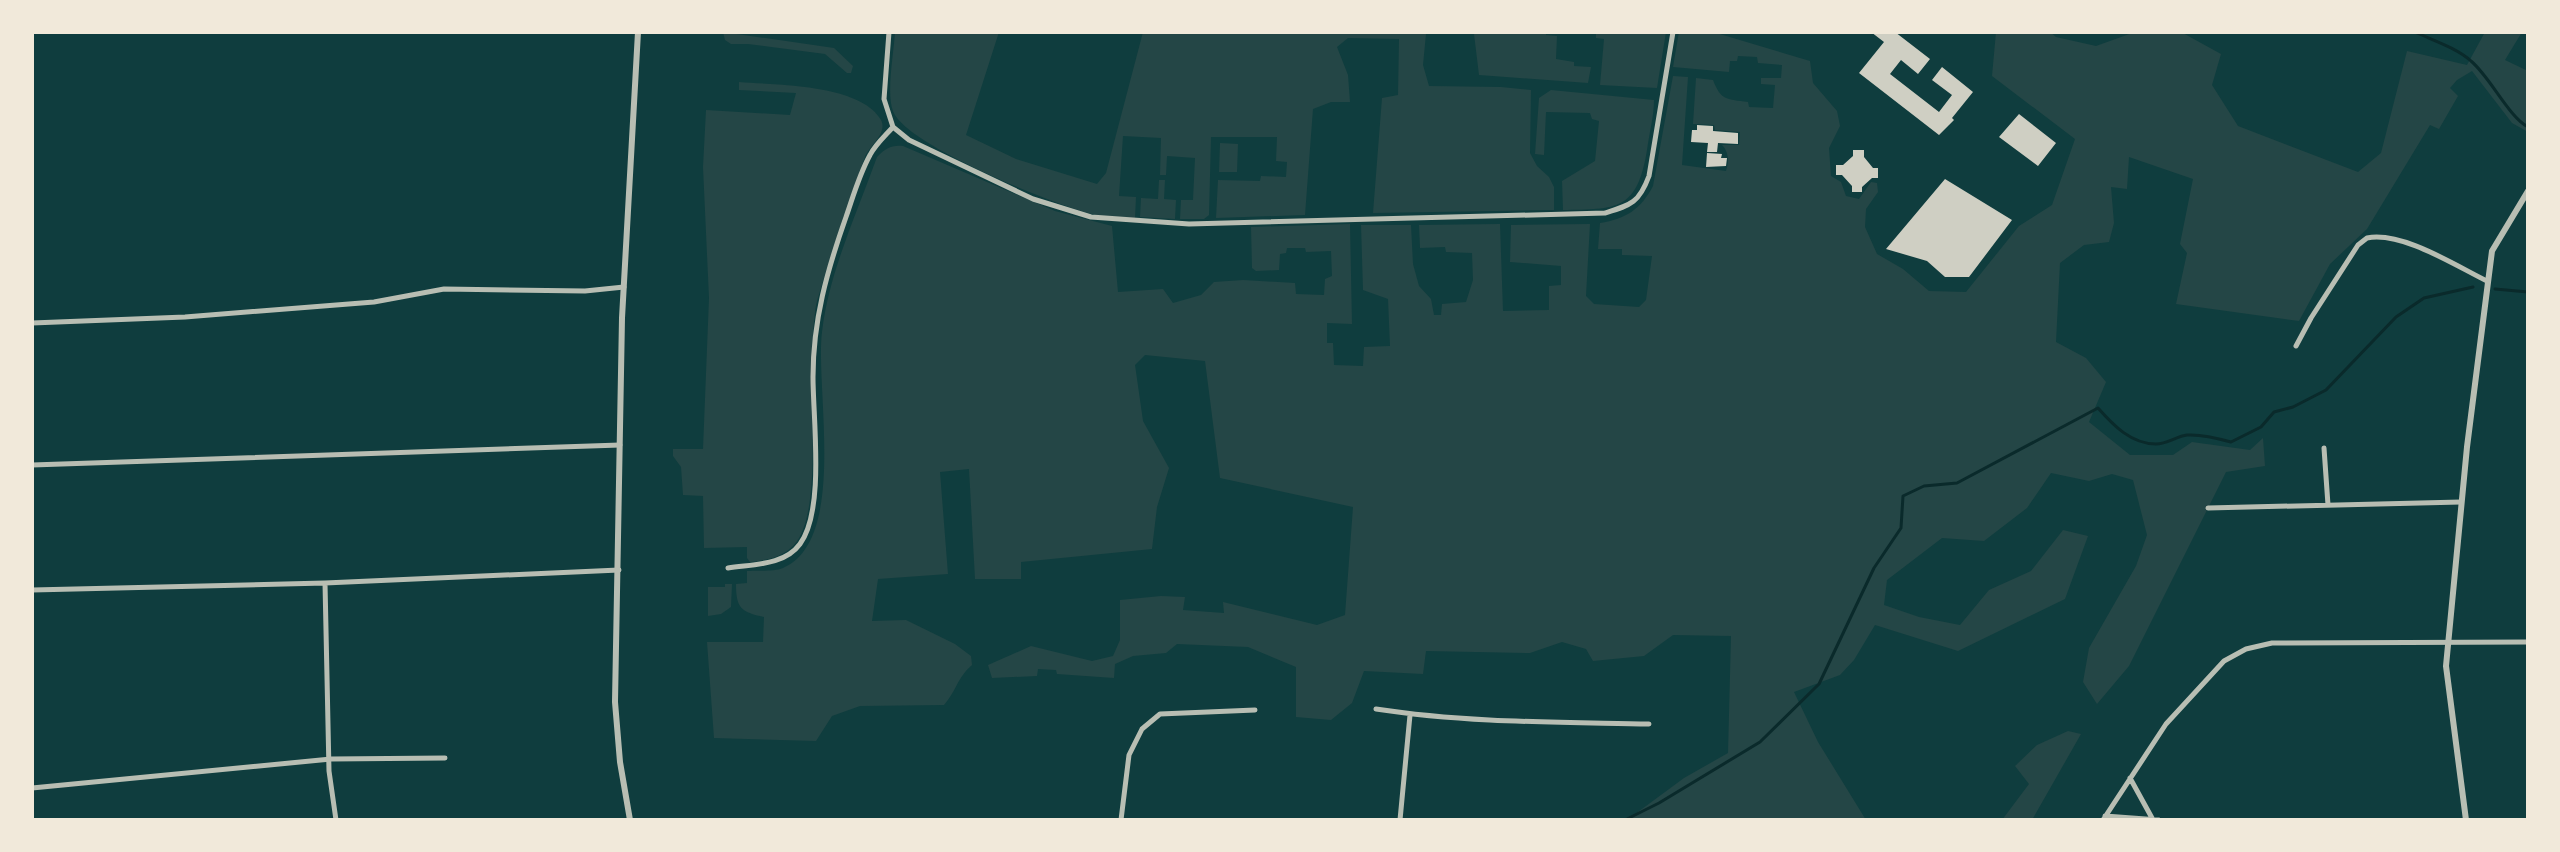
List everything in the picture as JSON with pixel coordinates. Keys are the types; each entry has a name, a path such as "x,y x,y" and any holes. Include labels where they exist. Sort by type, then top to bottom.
{"street":[{"path":"630,820 620,762 615,702 624,287 638,32"},
{"path":"889,32 884,99 893,127 909,140 1033,199 1091,217 1189,224 1605,213 1630,205 1642,194 1649,176 1673,32"},
{"path":"728,568 784,559 799,545 807,531 814,503 813,374 817,310 857,184 871,152 893,127"},
{"path":"2466,820 2453,734 2446,666 2447,642 2473,384 2492,251 2528,191"},
{"path":"2296,346 2358,245 2367,238 2386,238 2417,247 2487,281"},
{"path":"32,323 185,317 374,302 444,289 585,291 624,287"},
{"path":"32,465 620,445"},
{"path":"2324,448 2328,505"},
{"path":"2208,508 2461,502"},
{"path":"32,590 325,583 619,570"},
{"path":"325,583 329,771 336,820"},
{"path":"2103,818 2166,724 2224,661 2246,649 2272,643 2528,642"},
{"path":"1376,709 1410,715 1649,724"},
{"path":"1121,820 1129,755 1142,729 1160,714 1255,710"},
{"path":"1400,820 1410,715"},
{"path":"32,788 331,759 445,758"},
{"path":"2130,778 2156,820"},
{"path":"2103,818 2156,820"}],"shaded area":[{"path":"723,32 834,48 853,66 851,73 825,54 731,44 725,40"},
{"path":"895,32 999,32 966,135 1016,159 1097,184 1106,173 1143,32 1546,32 1546,35 1557,36 1556,59 1574,62 1574,66 1591,67 1588,83 1479,75 1474,34 1426,34 1423,65 1429,86 1531,90 1530,153 1554,187 1554,210 1373,213 1382,98 1398,95 1399,39 1348,38 1337,47 1348,75 1350,102 1331,102 1313,109 1305,215 1216,218 1218,180 1260,181 1261,176 1286,177 1287,162 1276,161 1277,137 1211,137 1209,215 1204,219 1180,219 1181,200 1193,200 1195,158 1167,156 1166,175 1160,175 1161,138 1123,136 1119,196 1136,197 1135,218 1114,217 1073,208 983,172 951,156 903,125 891,103"},
{"path":"1596,32 1666,32 1657,88 1600,85 1604,39 1596,38"},
{"path":"1679,32 1713,32 1810,61 1813,83 1837,111 1840,126 1829,148 1831,176 1841,182 1846,196 1859,199 1871,182 1877,183 1878,192 1866,209 1865,227 1877,254 1903,269 1929,291 1966,292 2019,226 2052,205 2075,139 1992,76 1996,32 2050,32 2056,37 2096,46 2135,32 2181,32 2221,54 2212,85 2238,126 2358,172 2381,153 2407,51 2467,65 2485,32 2522,32 2505,60 2528,71 2528,132 2512,123 2472,71 2457,80 2450,88 2458,96 2439,129 2430,125 2367,229 2330,264 2299,321 2176,304 2187,253 2180,244 2193,179 2129,157 2127,189 2111,187 2114,223 2109,242 2084,245 2060,263 2056,342 2086,358 2106,382 2089,422 2130,455 2173,455 2192,442 2250,450 2263,438 2265,466 2226,472 2129,666 2097,704 2083,682 2089,648 2136,566 2147,535 2133,480 2112,474 2089,481 2051,473 2027,508 1984,541 1942,538 1887,580 1884,605 1919,617 1960,625 1989,590 2031,571 2063,530 2088,536 2065,599 1958,651 1875,625 1854,660 1840,675 1794,692 1818,742 1866,820 1627,820 1684,778 1728,753 1731,636 1673,635 1644,656 1593,661 1586,649 1562,642 1530,653 1426,651 1423,674 1364,671 1352,703 1331,720 1296,717 1296,667 1248,647 1177,644 1166,653 1133,656 1115,664 1114,678 1057,674 1056,670 1038,669 1037,676 992,678 988,665 1031,646 1092,661 1113,656 1120,640 1120,600 1185,597 1183,610 1224,613 1223,602 1317,625 1345,615 1353,507 1220,478 1205,361 1145,355 1135,365 1143,421 1169,468 1157,507 1152,549 1021,562 1021,579 975,579 969,469 940,472 948,574 878,579 872,621 906,620 955,644 971,656 972,665 944,705 860,706 832,716 816,741 714,738 707,642 763,642 764,617 741,608 736,584 747,583 747,571 783,568 803,552 816,527 824,461 822,332 831,287 845,243 877,157 883,151 903,146 1055,211 1112,226 1118,292 1163,289 1173,303 1201,295 1214,282 1243,280 1295,283 1296,294 1324,295 1325,279 1332,276 1331,251 1306,252 1305,248 1287,248 1286,253 1280,254 1279,270 1256,271 1252,268 1251,227 1350,224 1352,324 1327,323 1327,343 1333,343 1334,365 1363,366 1364,347 1390,346 1388,299 1363,290 1361,225 1411,225 1413,264 1419,286 1431,299 1434,315 1441,315 1442,304 1466,302 1473,280 1472,253 1446,252 1445,247 1420,248 1419,225 1500,224 1503,311 1549,310 1549,286 1561,285 1561,266 1510,262 1511,225 1590,224 1586,296 1594,304 1639,307 1646,300 1652,256 1622,255 1622,249 1598,249 1600,223 1632,212 1653,186 1673,76 1688,77 1682,165 1726,171 1728,157 1722,145 1739,145 1740,132 1715,130 1714,125 1693,124 1696,78 1713,80 1722,95 1748,102 1749,107 1773,108 1775,85 1761,84 1761,78 1781,78 1782,65 1758,63 1757,57 1738,56 1737,61 1730,61 1729,72 1673,67"},
{"path":"739,82 837,93 871,108 882,125 880,135 867,153 859,172 816,304 812,355 812,483 803,530 794,545 784,553 750,562 747,547 704,548 703,496 683,495 681,467 673,456 673,449 703,449 709,298 703,167 706,110 790,115 796,93 739,90"},
{"path":"1551,90 1654,100 1643,170 1630,196 1622,202 1598,209 1563,210 1562,181 1595,161 1599,121 1592,119 1590,113 1546,112 1544,155 1535,154 1539,98"},
{"path":"1220,143 1238,144 1237,172 1219,172"},
{"path":"1159,180 1165,180 1164,199 1176,200 1175,219 1140,217 1141,198 1158,199"},
{"path":"725,584 732,584 731,607 721,614 708,616 708,587 725,587"},
{"path":"2068,731 2081,734 2032,820 2002,820 2029,784 2015,766 2037,745"}],"building":[{"path":"1871,32 1895,32 1930,59 1918,74 1901,60 1890,74 1939,112 1952,95 1932,80 1942,67 1973,92 1952,118 1954,120 1939,135 1859,73 1884,42"},
{"path":"2019,114 2056,143 2038,166 1999,137"},
{"path":"1697,125 1713,126 1713,131 1738,133 1738,144 1718,143 1717,152 1707,152 1708,143 1691,142 1692,130 1697,130"},
{"path":"1853,150 1864,150 1864,157 1873,168 1878,168 1878,178 1872,178 1862,187 1862,192 1852,192 1852,186 1842,175 1836,175 1836,165 1843,165 1853,156"},
{"path":"1707,153 1722,154 1721,158 1727,158 1726,166 1706,167"},
{"path":"1945,179 2012,220 1969,277 1945,277 1927,261 1886,249"}],"waterway":[{"path":"2415,32 2452,48 2471,61 2513,114 2528,127"},
{"path":"1625,820 1760,742 1819,684 1874,568 1901,528 1903,496 1924,486 1957,483 2098,408 2123,432 2138,441 2160,444 2193,435 2231,442 2261,427 2274,412 2293,407 2326,390 2396,317 2424,298 2473,287"},
{"path":"2495,289 2528,292"}]}
